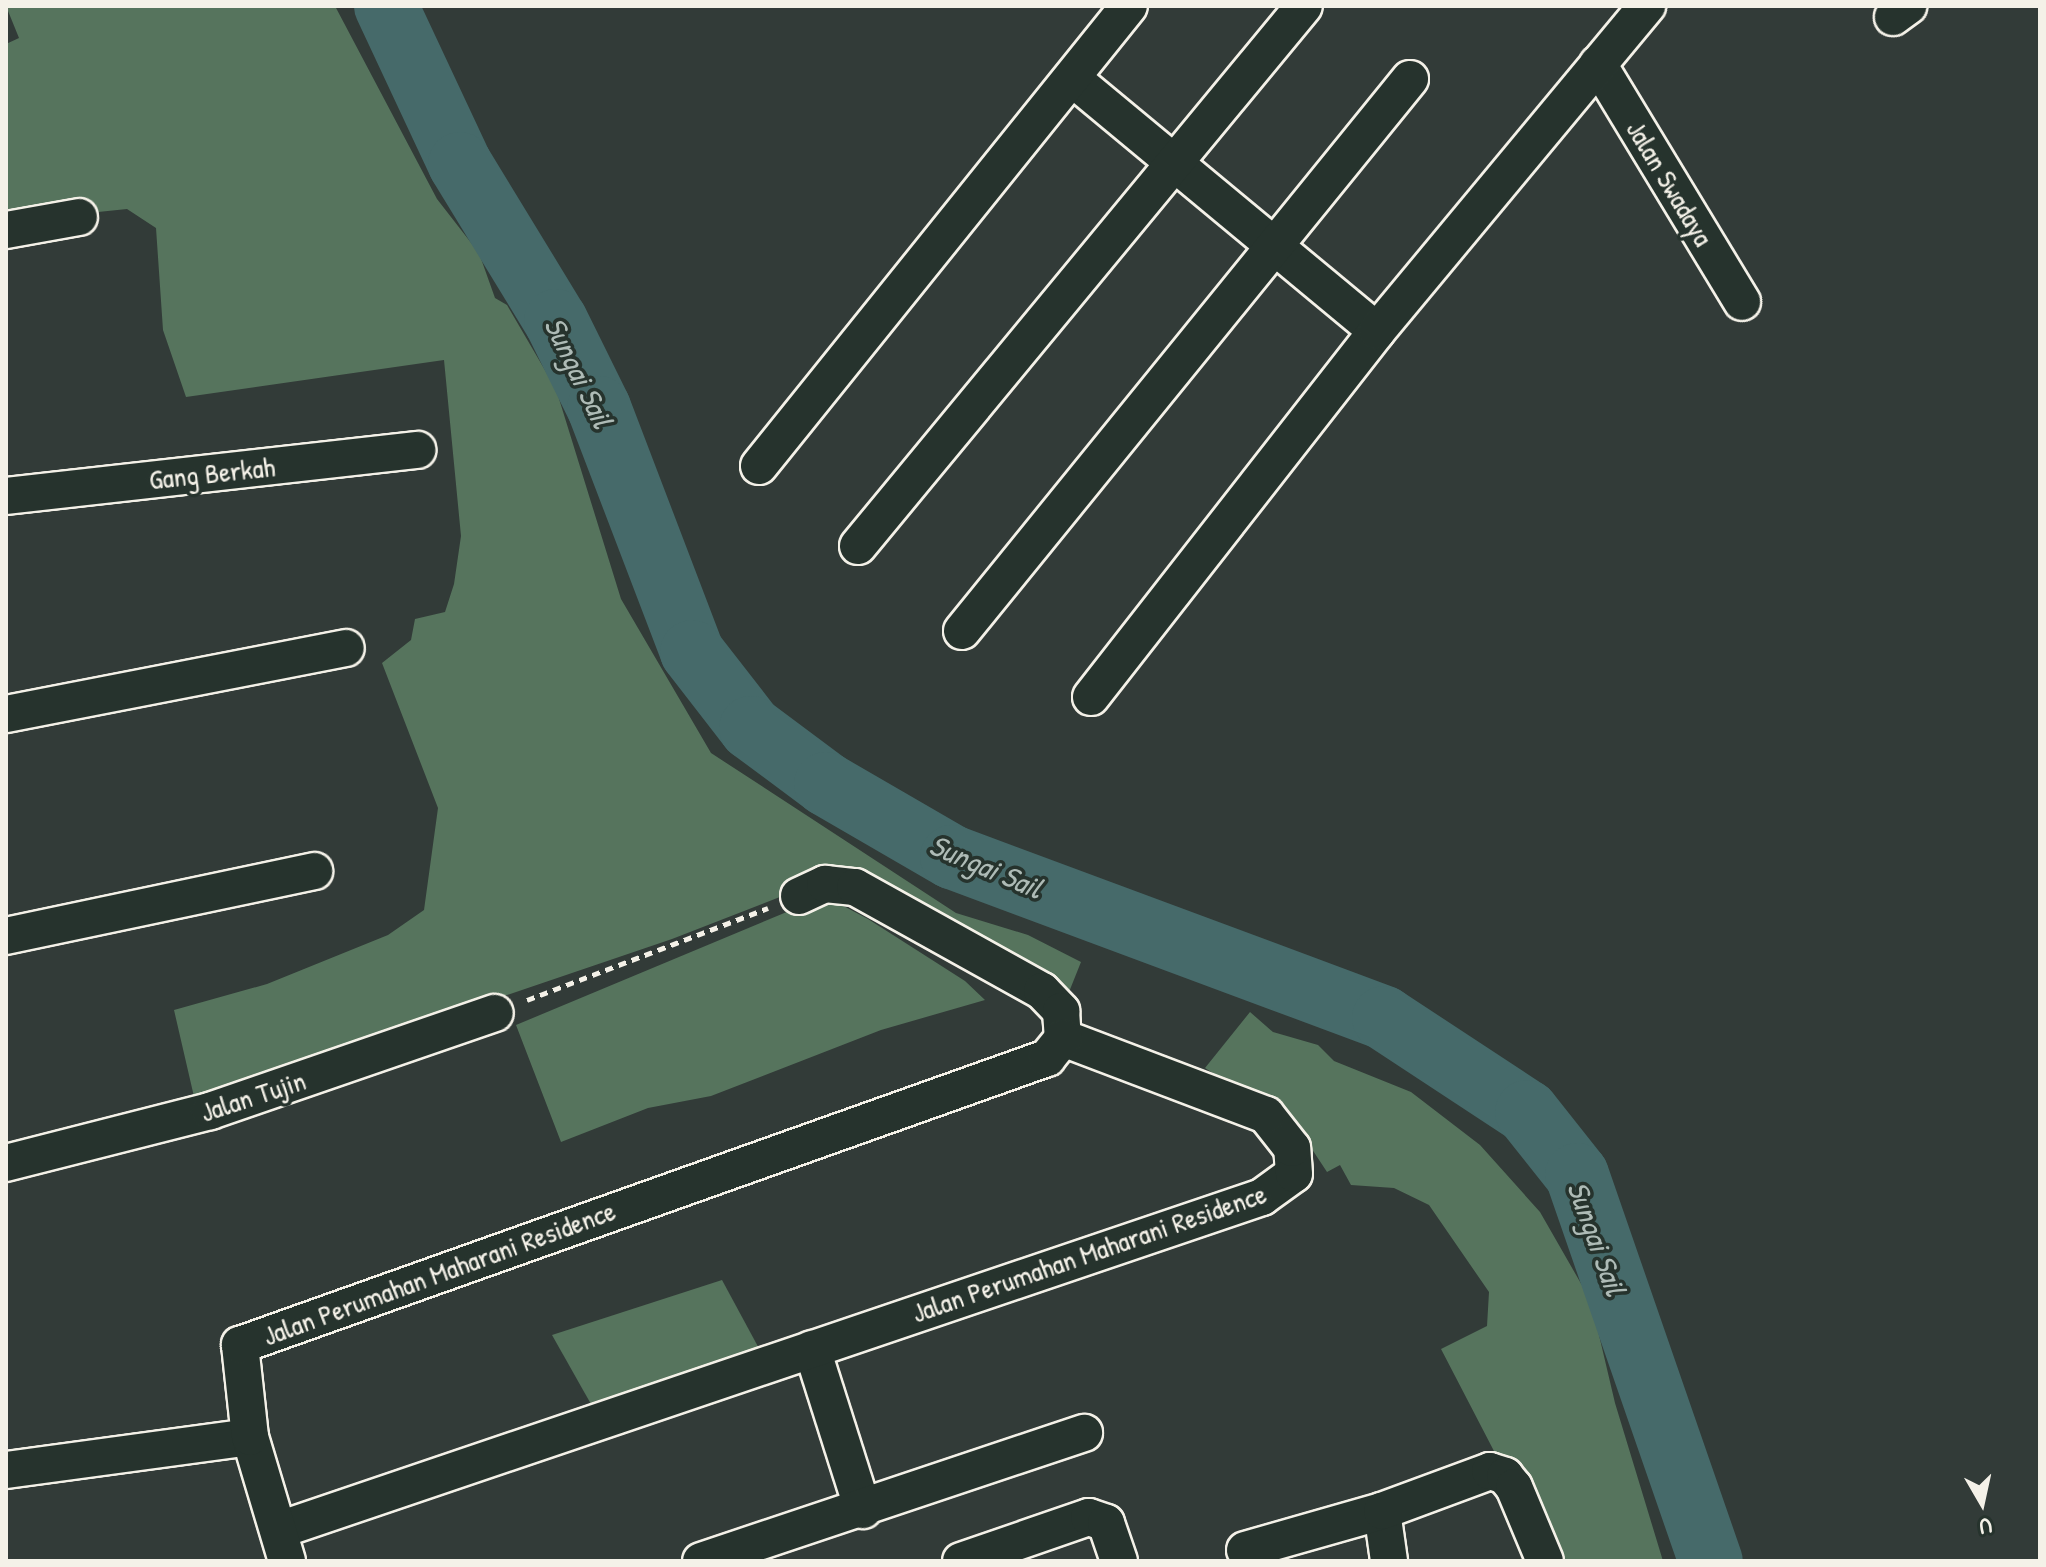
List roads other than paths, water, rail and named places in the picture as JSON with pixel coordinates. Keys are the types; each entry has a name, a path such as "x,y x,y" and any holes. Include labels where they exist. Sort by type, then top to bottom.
{"street":[{"path":"759,466 1129,6"},
{"path":"858,546 1304,6"},
{"path":"1091,697 1377,331 1647,6"},
{"name":"Jalan Swadaya","path":"1598,64 1742,302"},
{"path":"1072,78 1175,160 1273,248 1377,331"},
{"path":"962,631 1410,79"},
{"path":"6,230 79,217"},
{"name":"Gang Berkah","path":"6,496 417,450"},
{"path":"6,714 346,648"},
{"path":"6,936 314,871"},
{"path":"799,896 825,884 855,887 1042,991 1061,1011 1063,1038"},
{"name":"Jalan Tujin","path":"6,1163 210,1111 495,1013"},
{"name":"Jalan Perumahan Maharani Residence","path":"1063,1038 1266,1115 1292,1148 1294,1174 1262,1197 812,1349 283,1546 250,1437 240,1345 1047,1058 1063,1038"},
{"path":"812,1349 863,1510"},
{"path":"701,1561 863,1510 1084,1433"},
{"path":"6,1470 250,1437"},
{"path":"1245,1550 1382,1511 1464,1478 1496,1472 1505,1476 1520,1497 1545,1561"},
{"path":"1382,1511 1389,1561"},
{"path":"961,1561 1089,1517 1106,1523 1119,1561"}],"waterway":[{"name":"Sungai Sail","path":"386,6 460,164 556,321 599,408 692,652 751,728 826,784 952,857 1384,1018 1527,1112 1577,1175 1711,1561"}]}
